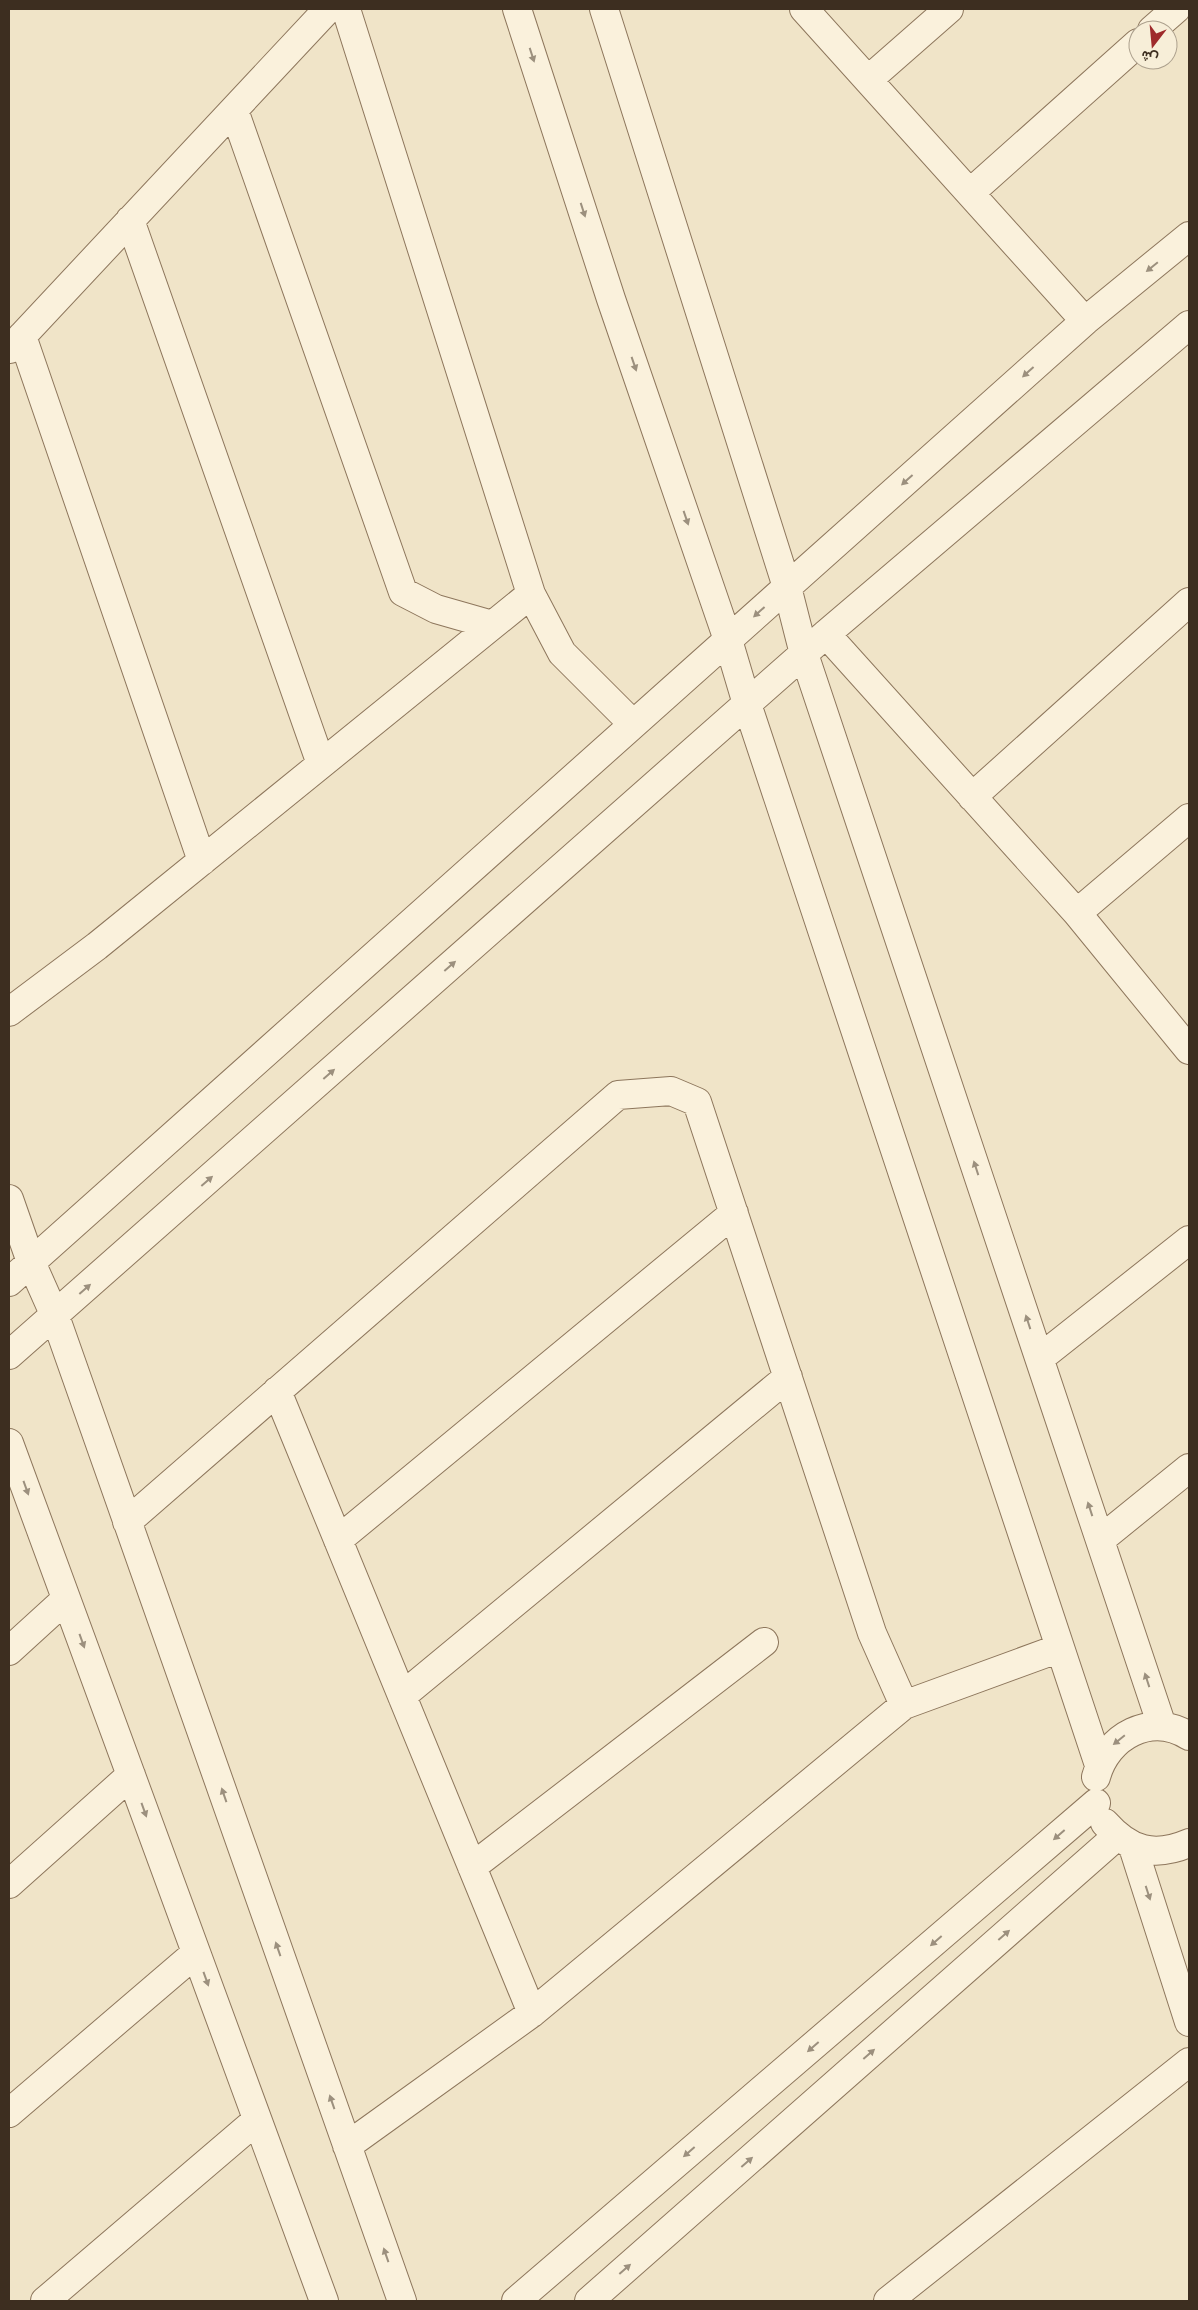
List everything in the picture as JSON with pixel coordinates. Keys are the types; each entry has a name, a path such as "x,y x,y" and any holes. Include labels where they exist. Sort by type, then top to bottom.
{"street":[{"path":"202,861 16,343 328,9"},
{"path":"346,9 531,594 562,653 633,724"},
{"path":"518,9 612,299 728,640 747,704 1099,1765"},
{"path":"604,9 787,587 804,654 1100,1540 1180,1729 1143,1728 1124,1735 1110,1748 1099,1765 1094,1784 1096,1803 1104,1822 1125,1842 1152,1851 1172,1850 1189,1843"},
{"path":"804,9 1085,321"},
{"path":"868,80 949,9"},
{"path":"1163,20 1176,9"},
{"path":"970,193 1128,52"},
{"path":"234,110 403,592 436,609 492,625"},
{"path":"130,220 322,764"},
{"path":"9,1282 1085,321 1189,236"},
{"path":"9,1356 826,634 1189,325"},
{"path":"9,1012 97,946 531,594"},
{"path":"972,797 1189,602"},
{"path":"826,634 1077,913 1188,1046"},
{"path":"1077,913 1189,818"},
{"path":"127,1522 618,1094 671,1091 697,1102 872,1633 904,1704"},
{"path":"9,1199 31,1262 55,1316 402,2301"},
{"path":"338,1540 734,1213"},
{"path":"1040,1358 1189,1240"},
{"path":"402,1696 788,1376"},
{"path":"277,1391 532,2013"},
{"path":"9,1443 324,2301"},
{"path":"1100,1540 1189,1468"},
{"path":"9,1651 66,1599"},
{"path":"472,1867 764,1642"},
{"path":"347,2146 532,2013 904,1704 1060,1648"},
{"path":"9,1884 131,1775"},
{"path":"516,2301 1096,1803"},
{"path":"1125,1842 1189,2022"},
{"path":"589,2301 1125,1842"},
{"path":"9,2113 196,1953"},
{"path":"888,2301 1189,2062"},
{"path":"45,2301 257,2120"}]}
